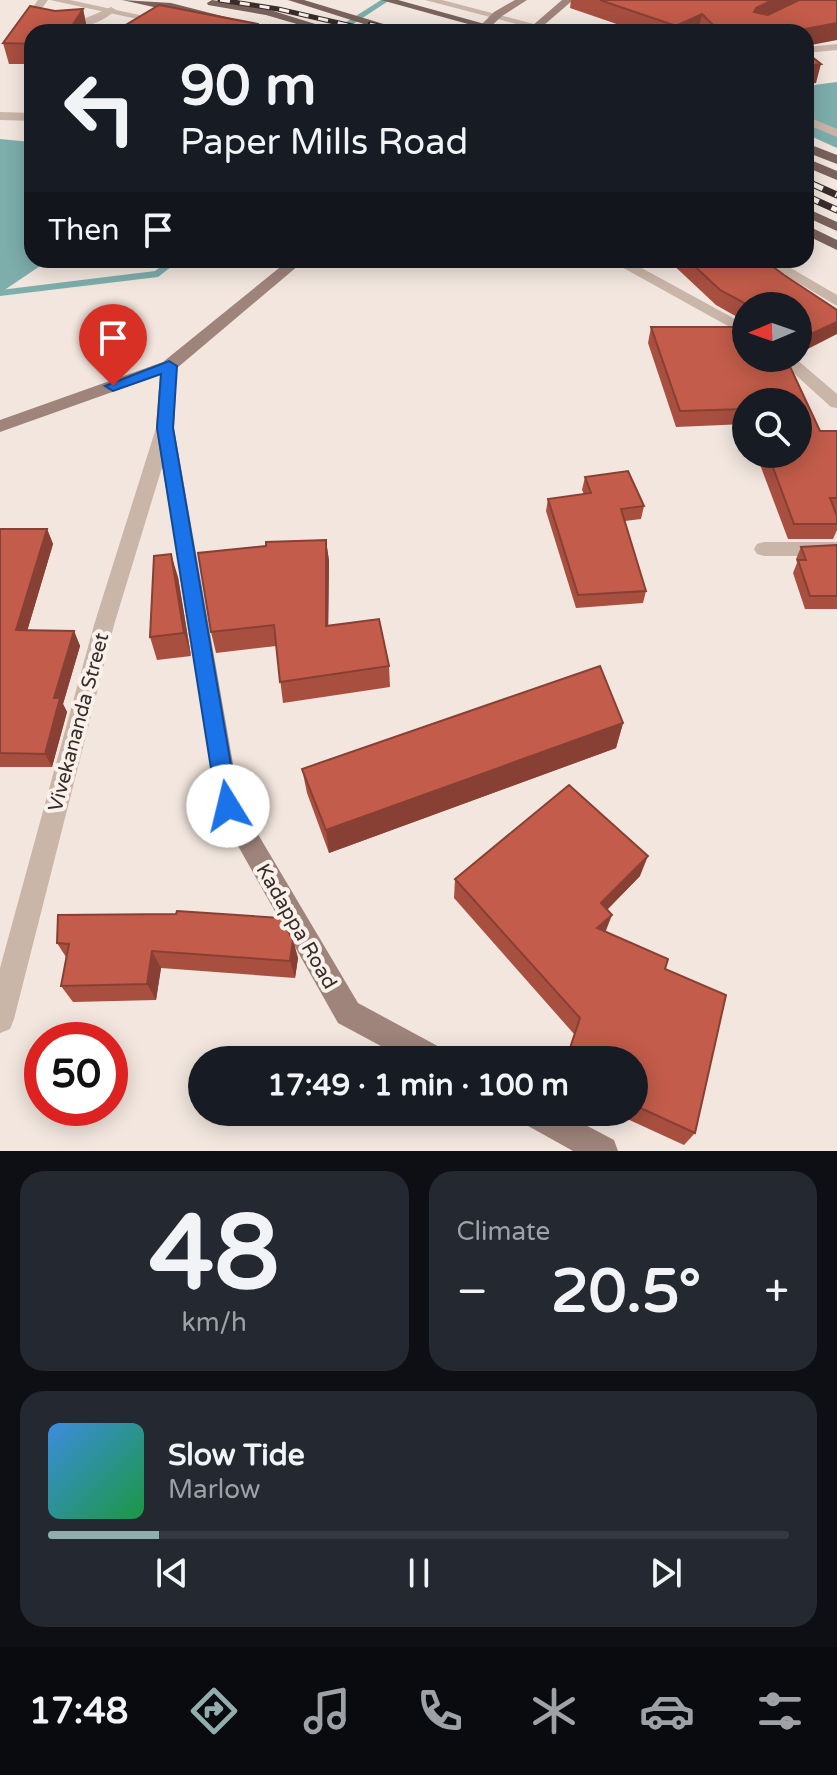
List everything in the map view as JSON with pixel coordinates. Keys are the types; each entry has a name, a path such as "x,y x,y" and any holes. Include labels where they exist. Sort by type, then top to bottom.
{"main road":[{"path":"127,0 171,6 246,24"},
{"path":"190,0 267,12 308,24"},
{"path":"293,0 372,24"},
{"path":"386,0 478,24"},
{"path":"487,24 522,0"},
{"path":"538,24 568,0"},
{"path":"814,150 837,160"},
{"path":"814,166 837,176"},
{"path":"814,216 837,227"},
{"path":"814,233 837,246"},
{"path":"0,426 169,366 288,268"},
{"name":"Kadappa Road","path":"169,366 165,428 228,806 348,1013 409,1046"},
{"path":"553,1126 579,1143 603,1151"}],"street":[{"path":"43,0 35,11 40,19 47,22 84,24 99,20 111,10"},
{"path":"55,0 176,24"},
{"path":"430,0 498,14 523,24"},
{"path":"814,49 837,47"},
{"path":"0,116 24,117"},
{"path":"814,123 837,133"},
{"path":"631,268 732,323"},
{"path":"781,268 837,301"},
{"path":"801,372 837,403"},
{"name":"Vivekananda Street","path":"0,1019 104,625 165,428"},
{"path":"764,549 837,549"}],"water":[{"path":"837,82 837,148 814,138 814,85"},
{"path":"0,139 24,141 24,268 37,268 0,293"}],"building":[{"path":"600,0 772,0 754,12 768,15 799,0 837,0 837,23 814,27 814,24 712,24 702,14 680,24 670,24"},
{"path":"159,5 258,24 127,24"},
{"path":"30,6 55,11 83,9 73,24 24,24 24,44 3,43"},
{"path":"697,268 775,268 810,292 732,292 732,296 720,290"},
{"path":"812,293 837,310 837,322 812,334"},
{"path":"651,327 732,327 732,372 793,372 800,388 732,388 732,409 680,411"},
{"path":"812,414 820,431 837,431 837,498 830,498 837,524 794,524 773,468 812,468"},
{"path":"628,471 644,506 621,509 646,591 578,595 548,499 591,493 585,477"},
{"path":"0,529 47,529 16,630 74,631 54,698 60,698 45,754 0,753"},
{"path":"326,540 326,626 379,619 389,666 280,682 274,625 211,632 198,553 266,546 266,542"},
{"path":"837,545 837,596 810,596 798,560 806,560 801,547"},
{"path":"171,554 184,633 150,637 154,556"},
{"path":"600,666 623,723 326,830 302,769"},
{"path":"569,785 648,856 601,903 612,915 597,928 668,959 665,969 726,995 695,1133 648,1111 648,1046 571,1046 580,1018 455,879"},
{"path":"177,911 281,918 293,940 290,961 152,951 147,984 61,986 69,944 57,943 58,915 176,914"}],"waterway":[{"path":"347,24 386,0"},
{"path":"0,293 158,274 165,268"}],"railway":[{"path":"220,0 343,24"},
{"path":"814,185 837,195"},
{"path":"814,200 837,210"}],"route":[{"path":"113,386 169,366 165,428 228,806"}]}
